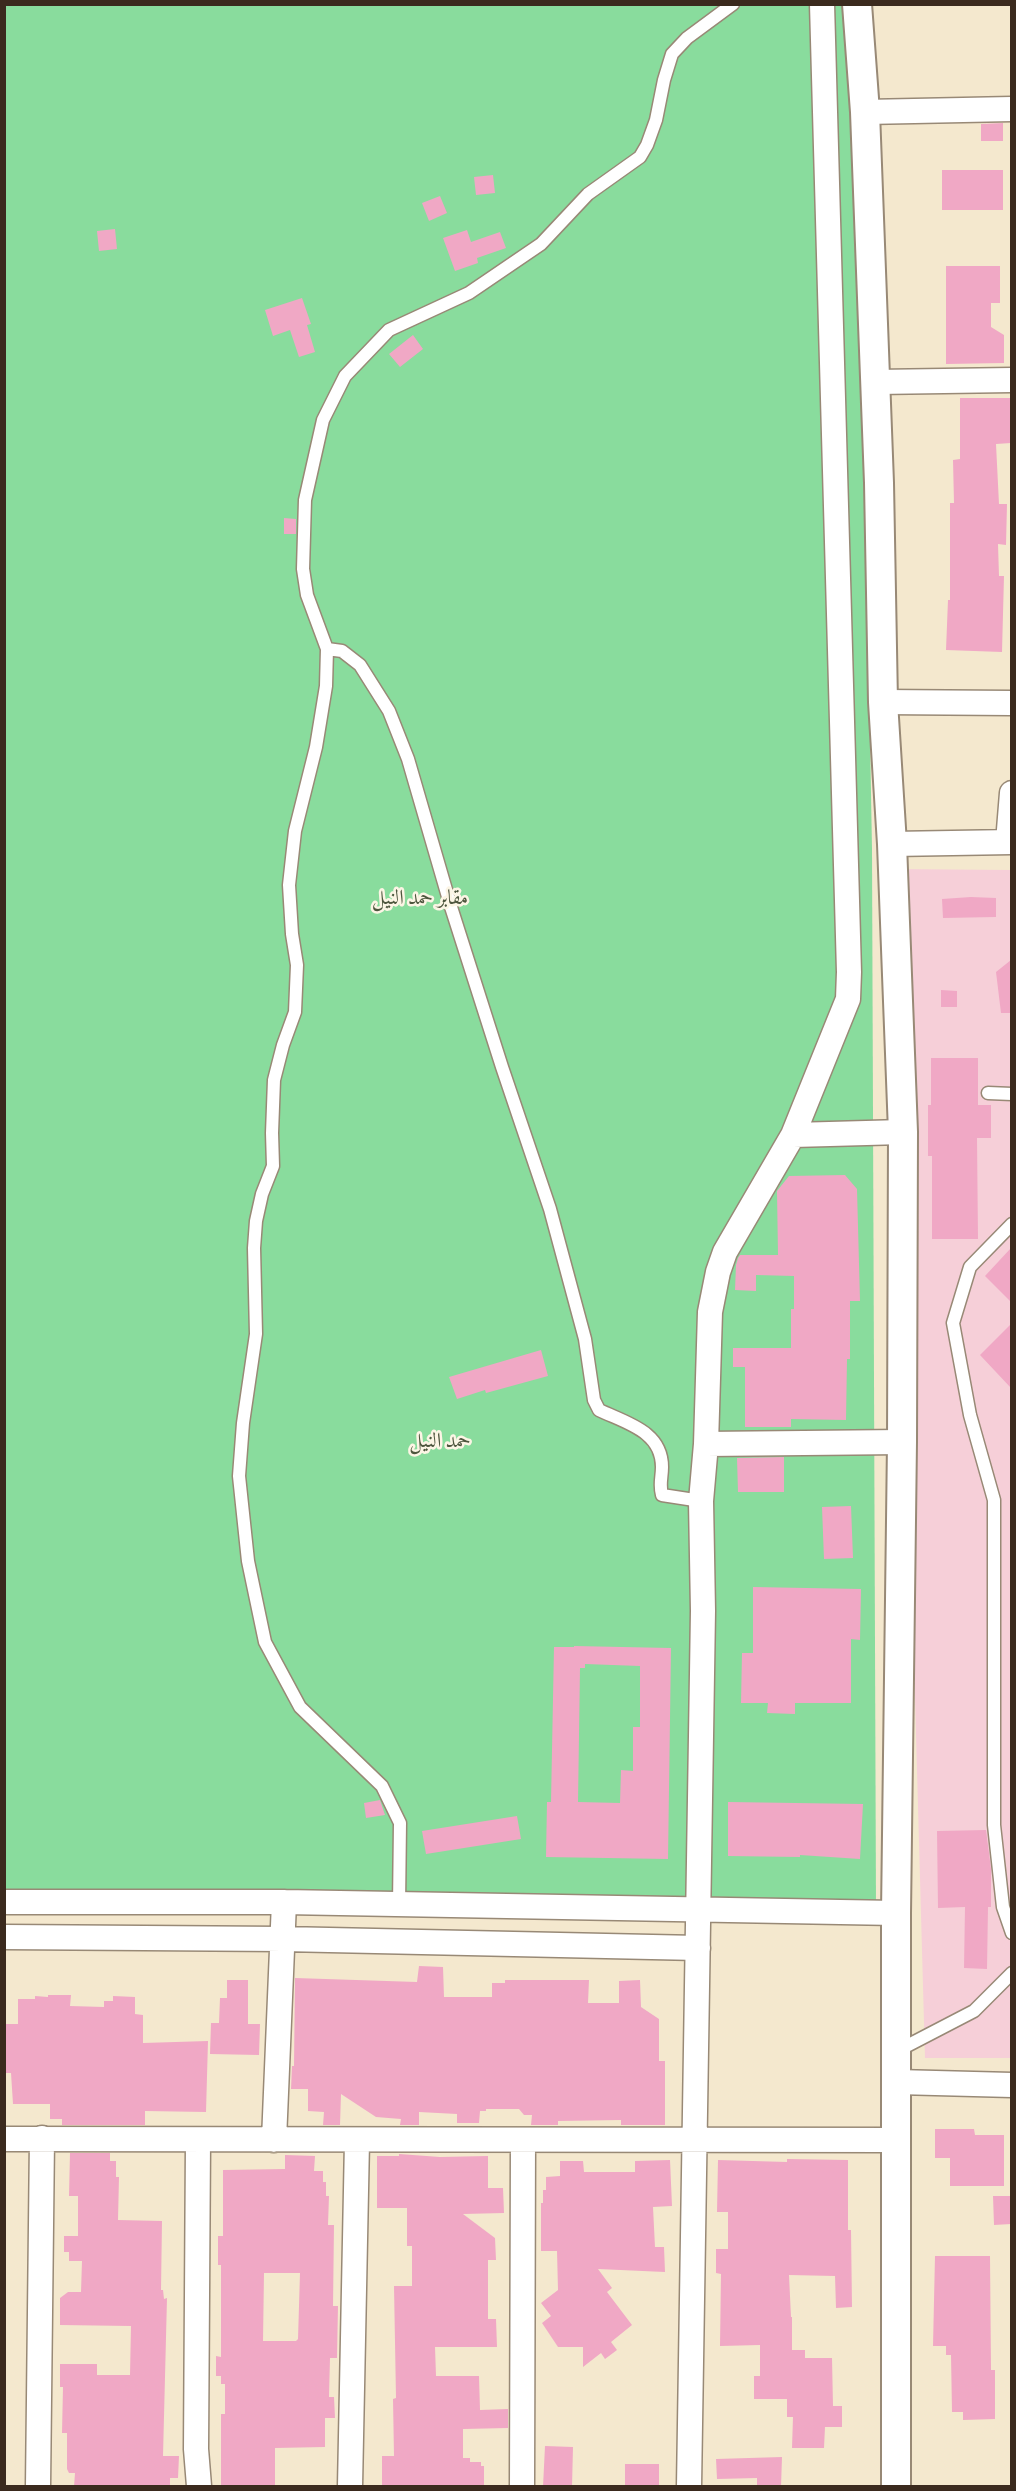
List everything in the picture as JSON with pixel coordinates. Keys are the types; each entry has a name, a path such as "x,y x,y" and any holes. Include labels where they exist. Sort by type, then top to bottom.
{"street":[{"path":"688,2487 703,1611 701,1501 706,1444 710,1312 718,1272 725,1252 793,1135 848,999 822,4"},
{"path":"857,4 865,112 876,382 883,702 892,844 903,1132 896,1913 896,2487"},
{"path":"865,112 1011,109"},
{"path":"876,382 1011,380"},
{"path":"883,702 1011,703"},
{"path":"892,844 1010,842 1011,793"},
{"path":"793,1135 903,1132"},
{"path":"706,1444 902,1442"},
{"path":"4,1902 284,1902 896,1913"},
{"path":"274,2140 284,1902"},
{"path":"4,1937 283,1939 698,1948"},
{"path":"897,2082 1011,2085"},
{"path":"4,2139 897,2140"},
{"path":"38,2487 42,2139"},
{"path":"350,2487 357,2140"},
{"path":"522,2487 523,2140"},
{"path":"198,2141 196,2449 199,2487"}],"lane":[{"path":"399,1905 400,1823 382,1786 300,1707 265,1642 248,1561 239,1476 243,1423 256,1334 254,1248 256,1221 262,1194 273,1166 274,1080 295,1012 297,965 292,934 290,885 295,831 322,718 327,649 307,595 303,569 305,500 323,420 345,376 389,330 469,293 541,244 588,194 640,157 656,120 672,54 687,38 733,4"},
{"path":"327,649 342,651 360,665 390,711 408,759 451,907 550,1209 585,1339 594,1400 599,1410 635,1425 650,1435 660,1451 662,1468 659,1484 662,1495 701,1501"},
{"path":"988,1093 1011,1094"},
{"path":"1011,1224 970,1268 953,1323 970,1414 994,1500 994,1825 1003,1907 1011,1934"},
{"path":"897,2051 974,2011 1011,1973"}],"shaded area":[{"path":"892,869 1011,870 1011,2058 925,2058"}],"green space":[{"name":"مقابر حمد النيل","path":"4,5 857,5 872,849 876,1910 5,1911"}],"building":[{"path":"1003,123 1003,141 981,141 981,124"},
{"path":"942,170 1003,170 1003,210 942,210"},
{"path":"493,175 495,193 476,195 474,177"},
{"path":"440,196 447,213 429,221 422,203"},
{"path":"115,229 117,249 99,251 97,231"},
{"path":"467,230 471,242 500,232 506,248 477,258 478,263 455,271 443,238"},
{"path":"946,266 1000,266 1000,303 991,303 991,327 1004,335 1004,363 946,364"},
{"path":"302,298 311,324 307,325 315,352 299,357 290,330 273,336 265,310"},
{"path":"413,335 423,349 400,367 389,354"},
{"path":"960,398 1011,398 1011,443 996,444 999,504 1007,504 1006,545 998,544 999,576 1004,576 1002,652 946,650 948,600 950,600 950,503 954,503 953,460 960,459"},
{"path":"284,518 296,519 296,534 284,534"},
{"path":"996,898 996,917 943,918 942,899"},
{"path":"1011,960 1011,1013 1001,1013 996,972"},
{"path":"941,990 957,991 957,1007 941,1007"},
{"path":"931,1058 978,1058 978,1105 991,1105 991,1138 977,1138 978,1239 932,1239 932,1156 928,1156"},
{"path":"845,1175 857,1189 860,1301 850,1301 850,1359 847,1359 846,1420 791,1419 791,1427 745,1427 745,1367 733,1367 733,1348 791,1348 794,1276 756,1275 756,1291 735,1290 738,1258 740,1255 778,1255 777,1191 789,1176"},
{"path":"1011,1248 1011,1302 985,1276"},
{"path":"1011,1324 1011,1388 980,1355"},
{"path":"541,1350 548,1376 486,1393 485,1390 457,1399 449,1377"},
{"path":"784,1457 784,1492 738,1492 737,1458"},
{"path":"851,1506 853,1558 824,1559 822,1507"},
{"path":"753,1587 861,1589 860,1640 851,1639 851,1703 795,1703 795,1714 767,1713 768,1703 741,1703 742,1653 753,1653"},
{"path":"554,1647 671,1648 668,1859 546,1857 547,1802 551,1802","holes":["585,1664 640,1666 640,1727 633,1727 633,1771 621,1770 620,1803 578,1802 580,1668 585,1668"]},
{"path":"380,1800 385,1815 366,1818 364,1803"},
{"path":"728,1802 863,1804 860,1859 800,1855 800,1857 728,1856"},
{"path":"517,1816 521,1839 426,1854 422,1831"},
{"path":"986,1830 991,1869 987,1969 964,1968 965,1907 938,1908 937,1831"},
{"path":"419,1966 443,1967 444,1997 492,1997 492,1983 505,1983 505,1980 589,1980 588,2003 619,2003 619,1981 640,1980 641,2007 659,2019 659,2061 665,2061 665,2125 621,2125 621,2120 558,2121 558,2125 531,2125 532,2115 524,2115 519,2109 486,2109 486,2111 480,2111 479,2123 457,2123 457,2114 419,2112 419,2125 400,2125 401,2119 376,2117 341,2094 340,2125 323,2125 324,2112 308,2111 308,2089 291,2089 292,2066 294,2066 295,1978 417,1982"},
{"path":"227,1980 248,1980 248,2024 260,2024 259,2055 210,2054 211,2023 219,2023 220,1998 227,1998"},
{"path":"48,1995 71,1995 70,2006 104,2007 104,2001 113,2001 113,1996 135,1997 135,2014 143,2015 143,2043 208,2041 206,2112 145,2111 145,2125 62,2125 62,2119 50,2119 50,2104 13,2104 11,2073 6,2073 4,2024 18,2024 18,1999 35,1999 35,1996 48,1997"},
{"path":"935,2129 974,2129 975,2135 1004,2135 1004,2186 950,2186 950,2158 935,2158"},
{"path":"70,2153 110,2153 110,2161 116,2161 116,2177 119,2177 118,2220 162,2221 161,2290 163,2290 164,2299 167,2298 163,2456 179,2456 178,2478 170,2478 170,2487 74,2487 75,2473 69,2473 67,2469 67,2433 62,2433 63,2387 60,2387 60,2364 97,2364 97,2375 130,2375 131,2326 60,2325 60,2298 68,2292 81,2292 82,2261 69,2261 69,2252 64,2252 64,2236 78,2236 78,2196 69,2196"},
{"path":"399,2154 440,2157 488,2156 488,2188 503,2188 504,2213 463,2214 495,2238 496,2260 488,2260 488,2319 496,2319 497,2347 435,2347 436,2376 479,2376 480,2410 508,2409 508,2428 463,2429 463,2458 470,2458 470,2462 481,2462 481,2466 484,2466 484,2487 382,2486 382,2456 394,2456 393,2399 396,2398 394,2286 412,2286 412,2246 407,2246 407,2208 377,2208 377,2156 399,2156"},
{"path":"285,2155 315,2156 314,2171 323,2171 326,2196 329,2196 328,2225 334,2225 333,2306 338,2306 337,2358 330,2358 329,2397 334,2397 335,2418 325,2418 325,2447 275,2448 275,2487 221,2487 221,2414 225,2414 225,2384 221,2384 221,2376 216,2376 216,2356 221,2357 221,2265 218,2265 218,2236 223,2236 223,2170 285,2169","holes":["264,2273 300,2273 298,2339 296,2341 263,2341"]},
{"path":"787,2159 848,2160 848,2230 851,2230 852,2307 836,2308 835,2276 789,2275 792,2350 805,2350 805,2358 832,2358 833,2406 842,2406 842,2427 825,2427 824,2448 792,2448 793,2417 787,2417 787,2399 754,2399 754,2376 760,2376 760,2345 720,2346 721,2274 716,2273 716,2249 728,2249 728,2212 717,2212 718,2160 787,2162"},
{"path":"670,2160 672,2206 653,2207 655,2247 664,2247 665,2272 598,2269 612,2288 607,2292 632,2325 611,2342 617,2350 605,2359 601,2353 583,2367 583,2347 558,2347 542,2323 551,2316 541,2303 558,2290 557,2251 541,2251 541,2203 543,2203 543,2190 546,2190 546,2177 560,2176 560,2161 583,2161 584,2172 635,2172 635,2161"},
{"path":"993,2196 1011,2196 1011,2224 994,2225"},
{"path":"935,2256 990,2256 991,2370 995,2370 995,2419 963,2420 963,2412 952,2412 951,2355 946,2355 946,2346 933,2346"},
{"path":"545,2446 573,2447 572,2487 543,2487"},
{"path":"782,2457 781,2487 757,2487 757,2478 717,2479 716,2459"},
{"path":"625,2464 659,2464 659,2487 625,2487"}],"park label":[{"name":"حمد النيل","path":"440,1441"}]}
